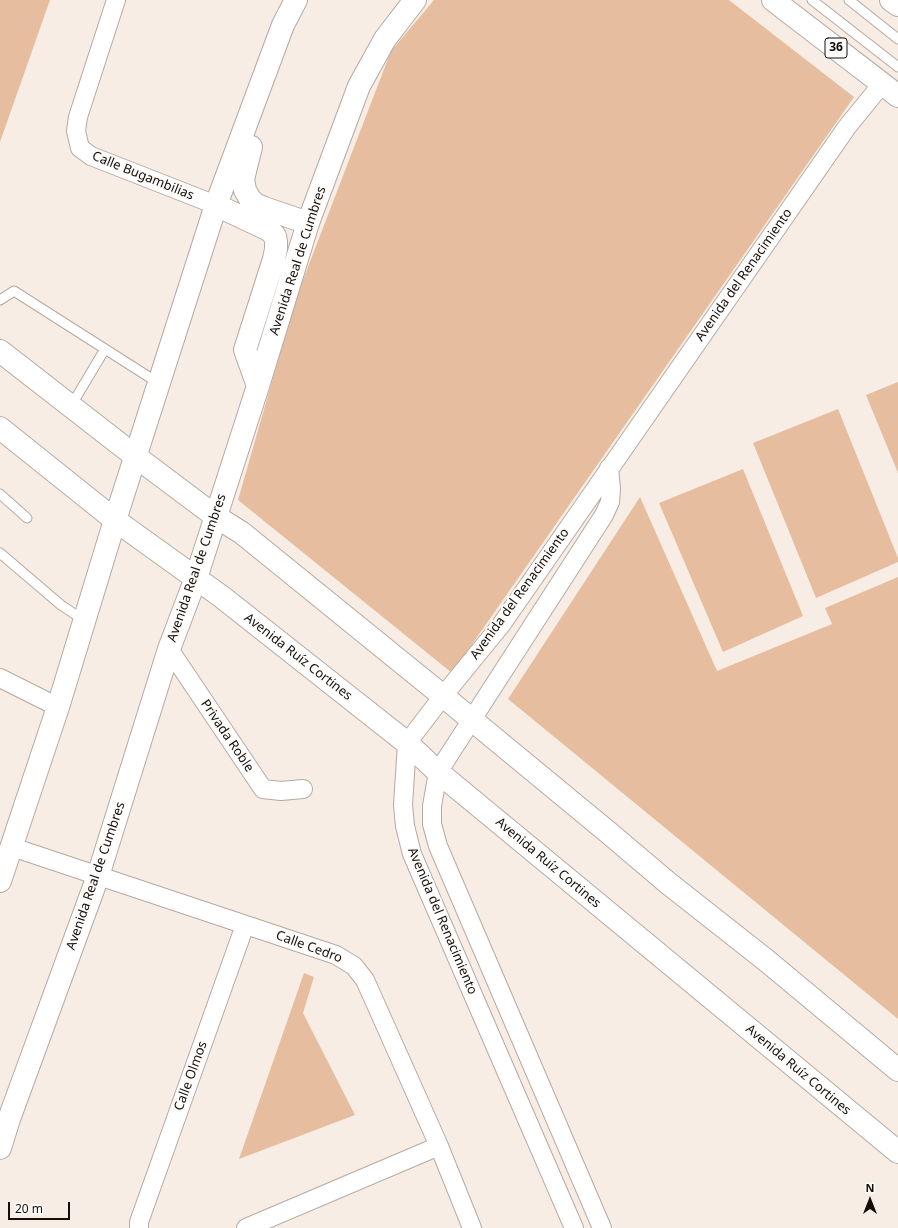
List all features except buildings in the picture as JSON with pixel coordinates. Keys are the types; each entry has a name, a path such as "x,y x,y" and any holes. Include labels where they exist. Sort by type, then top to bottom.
{"street":[{"name":"Calle Bugambilias","path":"116,0 78,117 76,132 80,148 91,156 216,205"},
{"path":"0,882 58,707 135,456 160,384 216,205 261,80 283,24 296,0"},
{"name":"Avenida Real de Cumbres","path":"0,1148 9,1119 98,876 169,649 196,578 258,386 308,223 359,86 385,39 415,0"},
{"name":"36","path":"773,0 890,90"},
{"path":"892,0 898,5"},
{"path":"261,80 264,102 243,174 247,195 256,204 308,223"},
{"name":"Avenida del Renacimiento","path":"574,1228 412,854 405,826 403,805 407,743 501,625 847,127 890,90"},
{"path":"216,205 270,230 275,236 276,250 274,259 245,350 258,386"},
{"path":"0,351 215,516 242,532 443,696 668,883 898,1070"},
{"name":"Avenida Ruíz Cortines","path":"0,428 115,520 222,596 407,743 438,772 898,1152"},
{"name":"Avenida del Renacimiento","path":"602,1228 438,846 432,824 432,806 438,772 604,515 610,502 612,489 609,468"},
{"name":"Privada Roble","path":"169,649 263,790 303,790"},
{"path":"0,678 58,707"},
{"name":"Calle Cedro","path":"12,847 336,955 354,966 365,980 439,1146 472,1228"},
{"name":"Calle Olmos","path":"139,1228 139,1222 245,925"},
{"path":"246,1228 439,1146"}],"lane":[{"path":"812,0 898,67"},
{"path":"849,0 898,39"},
{"path":"0,300 14,291 160,384"},
{"path":"71,406 105,349"},
{"path":"0,494 27,518"},
{"path":"0,554 61,605 85,621"}],"shaded area":[{"path":"0,0 50,0 0,142"},
{"path":"434,0 729,0 854,97 452,673 238,500 296,298 391,51"},
{"path":"898,382 898,473 866,395"},
{"path":"838,409 898,558 898,562 816,598 753,443"},
{"path":"743,469 803,616 723,652 659,503"},
{"path":"640,497 717,671 832,624 825,608 898,577 898,1019 508,699"},
{"path":"304,973 314,977 303,1013 355,1115 239,1159"}]}
